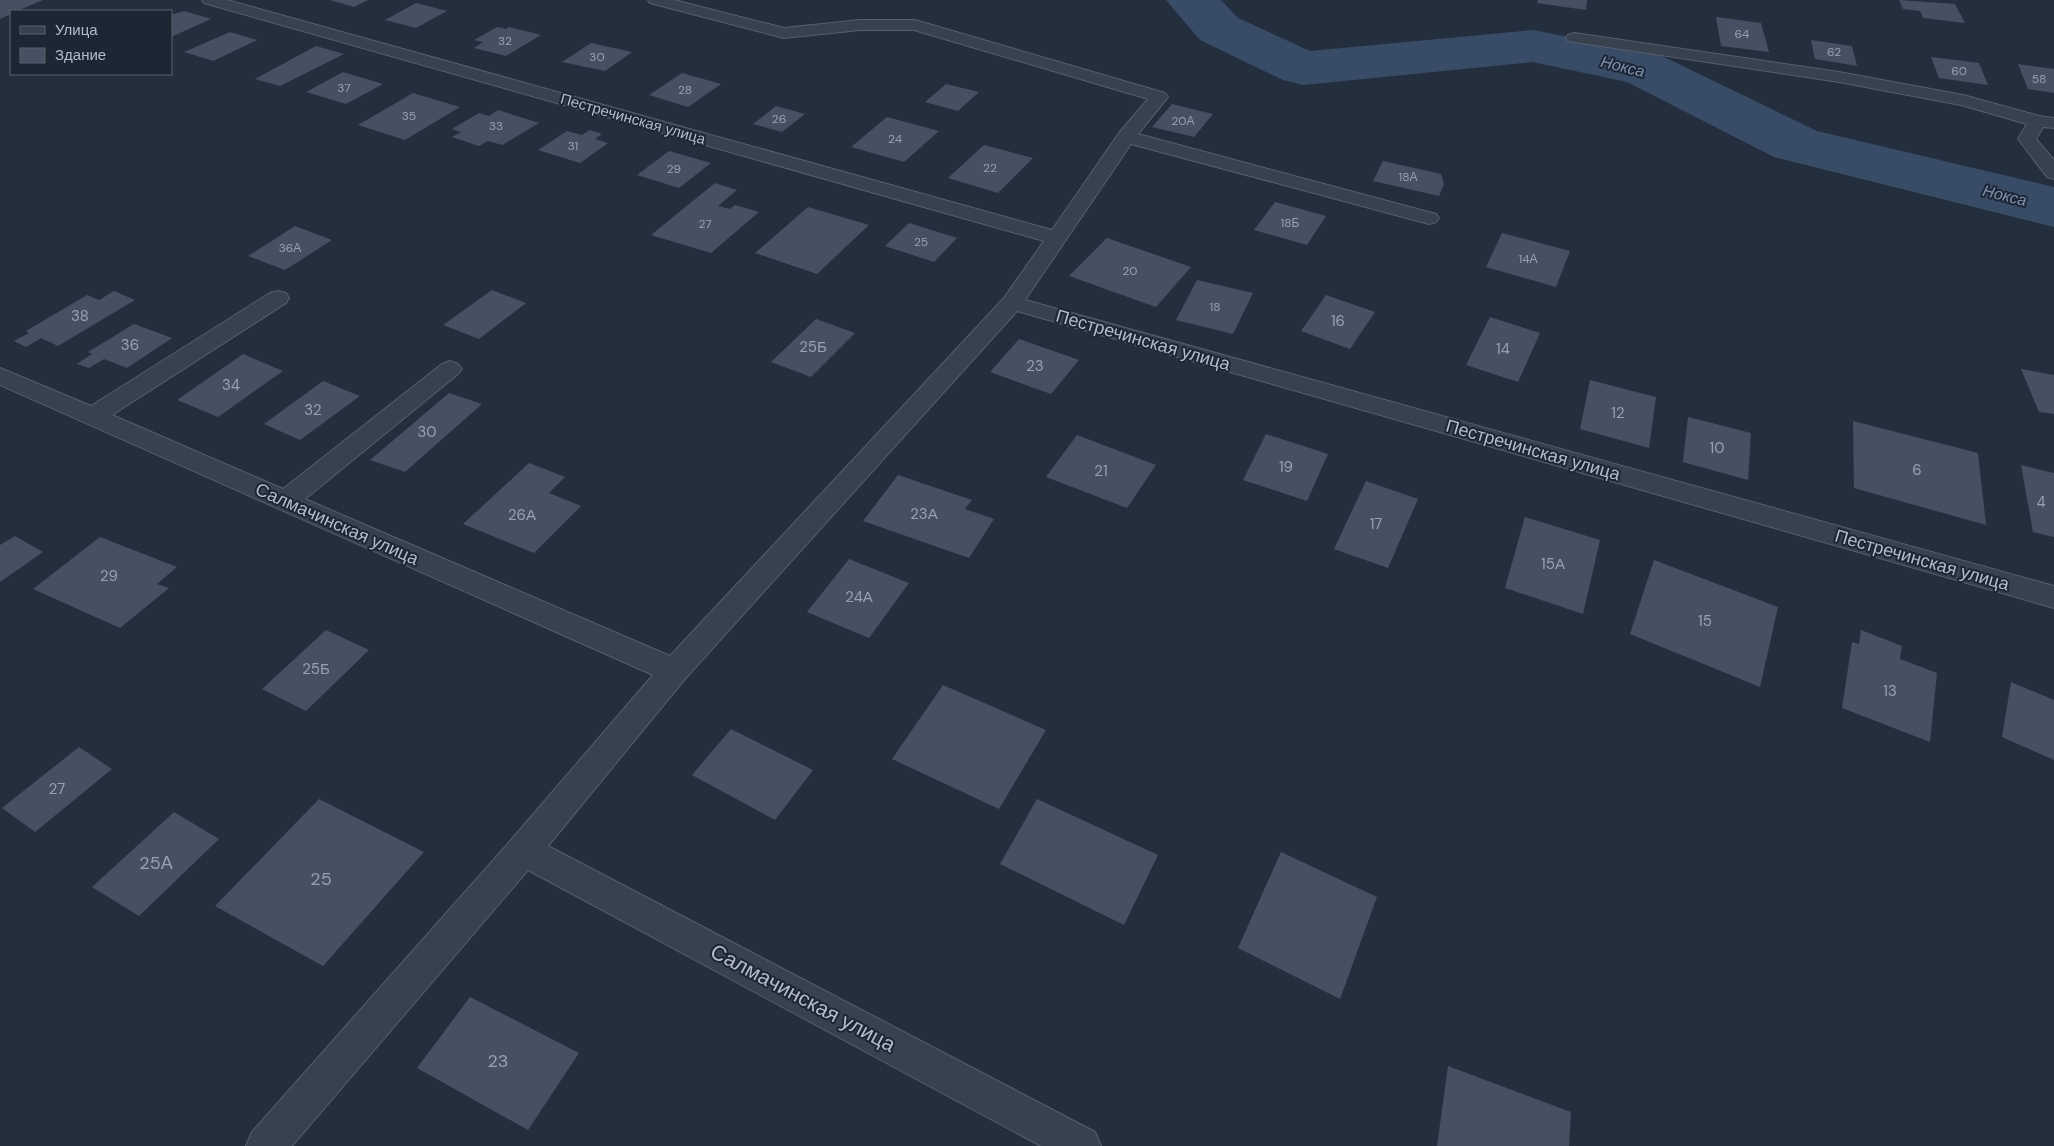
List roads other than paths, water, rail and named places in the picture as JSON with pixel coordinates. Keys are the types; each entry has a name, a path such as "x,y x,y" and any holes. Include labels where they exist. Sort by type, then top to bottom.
{"street":[{"name":"Пестречинская улица","path":"210,0 1056,238"},
{"path":"266,1146 524,850 674,671 1012,303 1126,137 1159,97 915,25 860,25 784,33 656,0"},
{"path":"1574,38 1839,77 1963,100 2046,122"},
{"path":"2046,122 2027,139 2054,173"},
{"path":"1126,137 1429,218"},
{"path":"92,417 278,298"},
{"name":"Пестречинская улица","path":"1012,303 2054,596"},
{"path":"285,501 450,369"},
{"name":"Салмачинская улица","path":"0,376 674,671"},
{"name":"Салмачинская улица","path":"524,850 1081,1146"}],"waterway":[{"name":"Нокса","path":"1192,0 1219,29 1303,68 1533,46 1644,69 1796,144 2054,207"}]}
